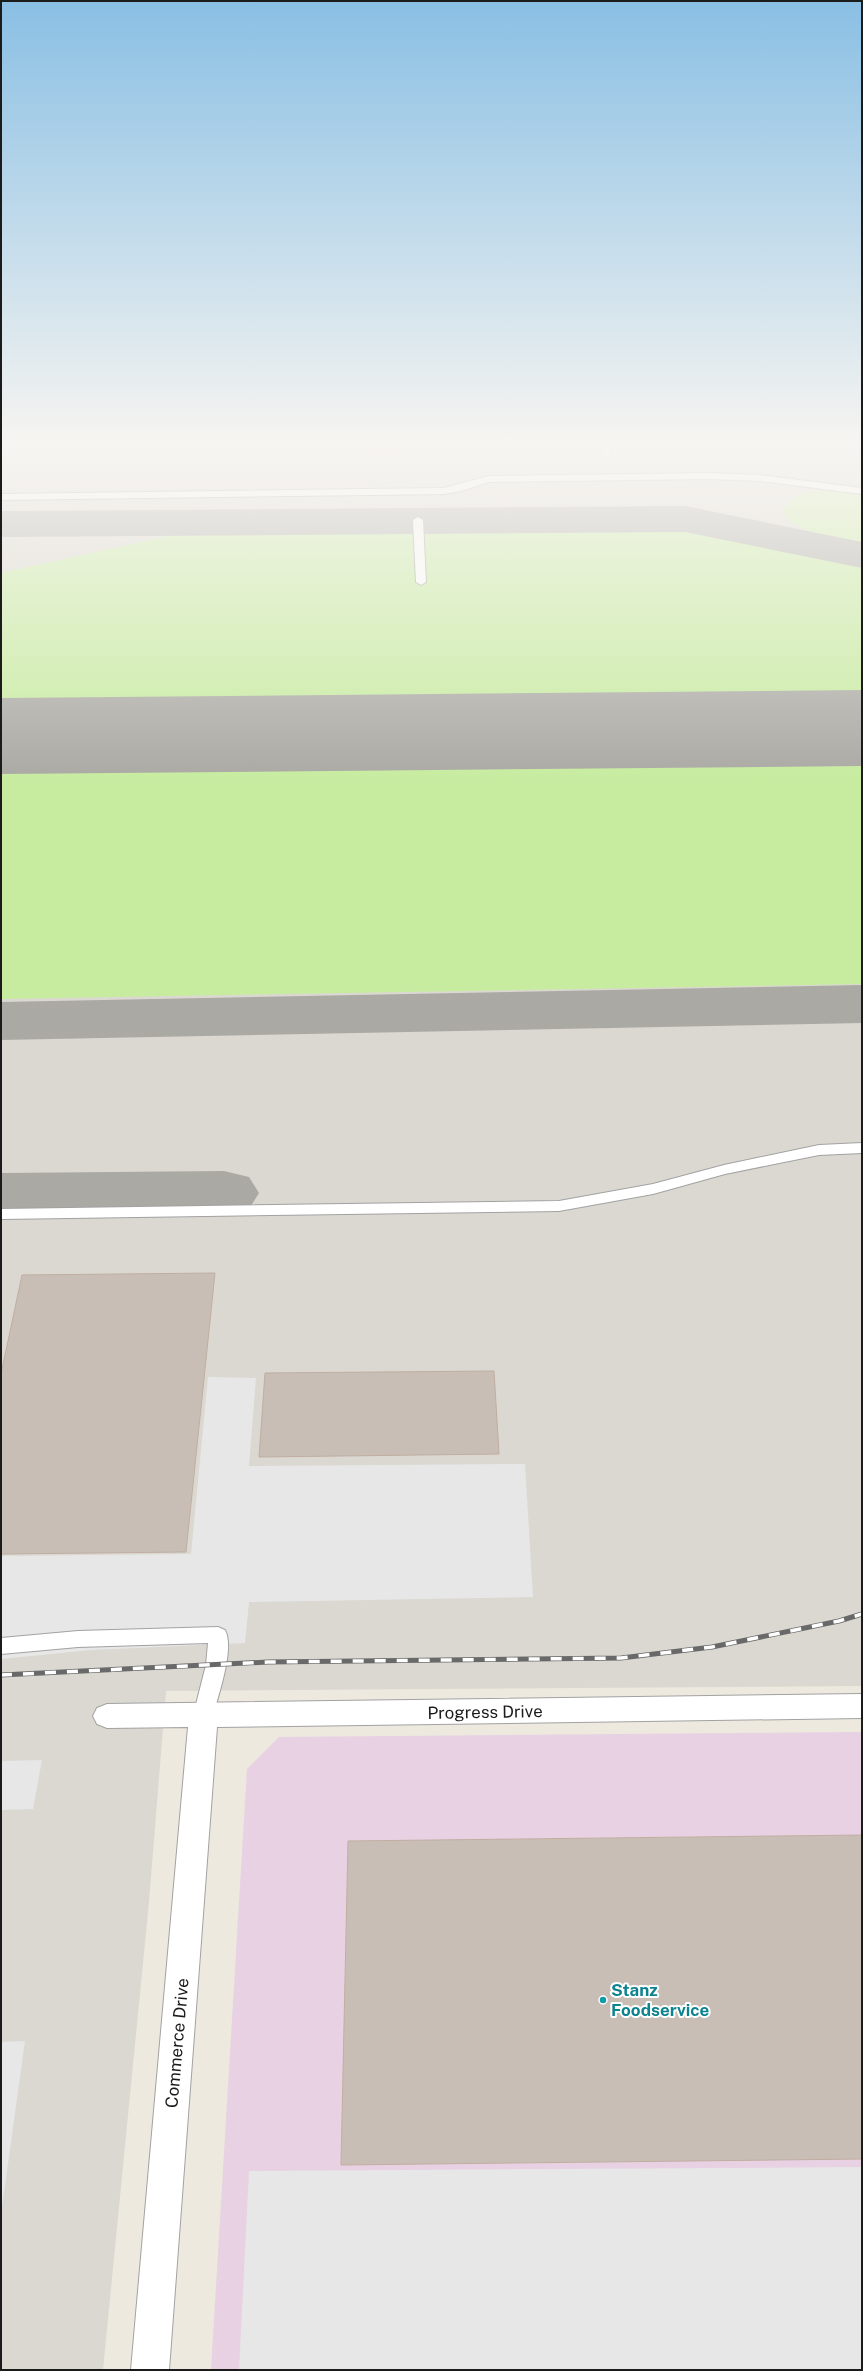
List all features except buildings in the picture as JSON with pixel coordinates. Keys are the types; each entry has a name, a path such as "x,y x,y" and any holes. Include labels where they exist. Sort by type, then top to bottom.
{"street":[{"name":"Progress Drive","path":"107,1716 203,1716 862,1706"},
{"name":"Commerce Drive","path":"150,2370 203,1716"}],"lane":[{"path":"420,559 421,582"},
{"path":"1,1214 559,1206 653,1188 724,1170 812,1152 862,1148"},
{"path":"1,1646 78,1639 218,1635 216,1665 203,1716"}],"shaded area":[{"path":"1,559 862,559 862,1686 166,1691 149,1902 103,2370 1,2370"},
{"path":"208,1377 256,1378 249,1466 525,1464 533,1597 249,1602 245,1643 92,1650 1,1659 1,1556 191,1554"},
{"path":"862,1732 862,2370 211,2370 247,1769 279,1737"},
{"path":"42,1760 33,1809 1,1810 1,1761"},
{"path":"25,2041 1,2214 1,2042"},
{"path":"862,2167 862,2370 239,2370 249,2171"}],"green space":[{"path":"66,559 822,559 862,567 862,696 1,703 1,573"},
{"path":"862,757 862,984 1,999 1,765"}],"taxiway":[{"path":"1,1021 862,1004"},
{"path":"1,1195 224,1193"}],"runway":[{"path":"1,736 862,728"}],"railway":[{"path":"1,1675 268,1662 621,1658 712,1647 839,1621 862,1614"}],"place":[{"name":"Stanz Foodservice","path":"603,2000"}]}
